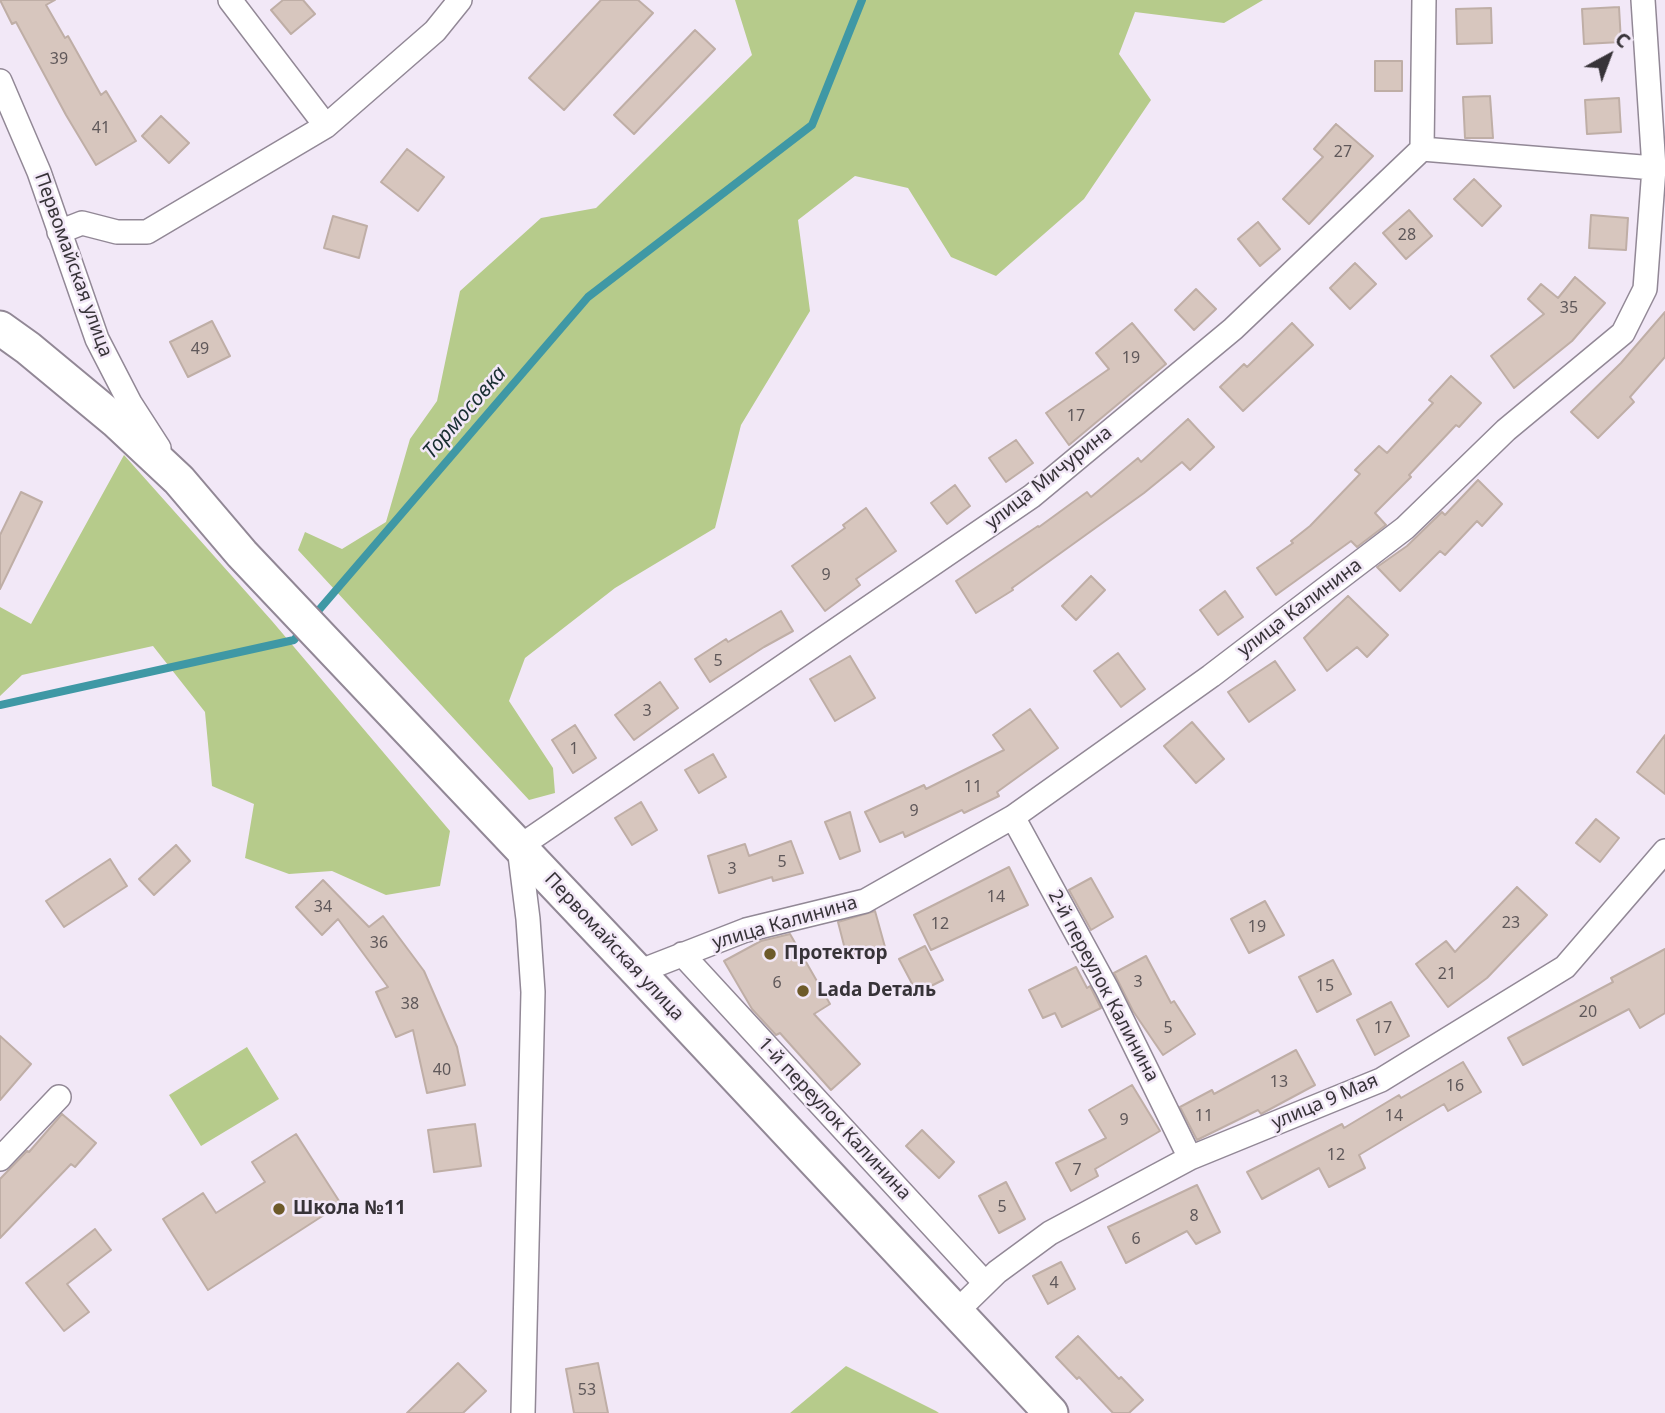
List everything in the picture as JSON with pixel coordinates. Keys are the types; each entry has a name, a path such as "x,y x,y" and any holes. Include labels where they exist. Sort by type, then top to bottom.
{"main road":[{"name":"Первомайская улица","path":"0,328 29,348 97,405 179,480 242,554 1051,1413"}],"street":[{"path":"230,0 326,126"},
{"path":"60,232 82,223 117,232 147,232 326,126 435,31 460,0"},
{"path":"1424,0 1422,149 1654,168"},
{"name":"улица Калинина","path":"638,972 746,930 865,901 1013,817 1211,676 1405,528 1506,430 1623,333 1645,289 1654,168 1643,0"},
{"name":"Первомайская улица","path":"0,81 39,172 97,339 130,403 179,480"},
{"name":"улица Мичурина","path":"519,847 1032,495 1233,330 1422,149"},
{"name":"2-й переулок Калинина","path":"1013,817 1107,989 1190,1158"},
{"path":"519,847 533,992 523,1413"},
{"name":"улица 9 Мая","path":"955,1313 985,1283 1051,1233 1190,1158 1381,1080 1565,967 1665,851"},
{"name":"1-й переулок Калинина","path":"682,954 985,1283"},
{"path":"0,1159 59,1097"}],"green space":[{"path":"735,0 1263,0 1224,23 1135,12 1119,54 1151,100 1084,199 996,276 951,257 908,188 855,176 798,220 810,311 741,425 715,528 615,588 525,658 509,701 553,768 555,793 529,800 298,550 305,532 342,549 386,522 410,439 437,401 460,291 541,218 596,208 752,55"},
{"path":"124,455 272,621 450,831 440,886 386,895 332,871 289,874 245,858 254,804 212,786 205,712 153,646 22,675 0,696 0,607 31,624"},
{"path":"247,1047 279,1099 201,1146 169,1095"},
{"path":"846,1366 936,1411 939,1413 790,1413"}],"building":[{"path":"0,0 55,0 46,5 65,38 68,36 101,95 106,91 136,141 96,165 16,22 12,24"},
{"path":"283,0 303,0 315,14 291,34 271,10"},
{"path":"601,0 638,0 653,13 564,110 529,78"},
{"path":"1619,7 1621,42 1584,44 1582,9"},
{"path":"1491,8 1492,43 1457,44 1456,9"},
{"path":"695,30 715,49 634,134 614,115"},
{"path":"1375,61 1402,61 1402,91 1375,91"},
{"path":"1490,96 1493,138 1465,138 1463,97"},
{"path":"1619,98 1621,132 1587,134 1585,100"},
{"path":"161,116 189,143 169,163 142,136"},
{"path":"1336,124 1373,156 1309,224 1283,199 1323,157 1314,149"},
{"path":"407,149 444,177 418,211 381,182"},
{"path":"1474,179 1501,206 1482,226 1454,199"},
{"path":"1409,210 1432,236 1406,259 1383,233"},
{"path":"1591,215 1628,218 1626,250 1589,248"},
{"path":"333,216 367,226 359,258 324,248"},
{"path":"1258,222 1280,249 1260,266 1238,239"},
{"path":"1355,263 1376,284 1350,309 1330,288"},
{"path":"1575,277 1605,303 1572,341 1514,388 1491,356 1544,314 1528,299 1541,284 1558,298"},
{"path":"1196,289 1216,309 1194,330 1175,310"},
{"path":"1665,312 1665,357 1630,397 1634,402 1598,438 1571,412 1621,363"},
{"path":"212,321 230,356 188,377 170,342"},
{"path":"1132,323 1166,364 1069,445 1046,413 1109,369 1096,353"},
{"path":"1292,323 1313,345 1243,411 1220,387 1244,364 1247,367"},
{"path":"1451,376 1481,403 1459,427 1456,425 1409,475 1411,477 1375,513 1386,525 1357,547 1351,541 1276,595 1257,568 1293,543 1291,541 1310,526 1360,474 1355,470 1379,446 1387,453 1433,403 1429,400"},
{"path":"1188,419 1214,447 1190,470 1182,462 1144,493 1012,588 1013,590 976,613 956,581 1087,492 1091,497 1138,458 1141,462"},
{"path":"1016,440 1033,463 1006,482 989,458"},
{"path":"1478,480 1502,504 1482,526 1477,521 1445,555 1440,551 1400,591 1377,567 1407,546 1442,512 1445,515"},
{"path":"955,485 970,506 947,524 931,503"},
{"path":"21,492 42,502 0,589 0,535"},
{"path":"866,508 896,551 856,579 860,585 825,611 792,566 845,528 843,525"},
{"path":"1091,576 1105,590 1076,620 1062,606"},
{"path":"1225,591 1243,617 1218,635 1200,610"},
{"path":"1348,596 1388,635 1367,657 1357,647 1327,671 1304,638"},
{"path":"781,611 793,631 710,682 695,659 726,639 728,642"},
{"path":"1118,653 1145,689 1121,707 1094,671"},
{"path":"850,656 875,698 835,721 810,679"},
{"path":"1275,661 1295,690 1249,722 1228,692"},
{"path":"660,682 678,708 634,740 615,715"},
{"path":"1030,709 1058,748 997,792 999,796 905,837 903,832 880,842 865,812 924,785 926,789 1004,750 993,735"},
{"path":"1192,722 1224,759 1196,783 1164,746"},
{"path":"575,725 596,758 573,773 552,740"},
{"path":"1665,735 1665,794 1637,772"},
{"path":"713,754 726,777 699,793 685,770"},
{"path":"641,802 657,830 632,845 615,818"},
{"path":"850,812 860,851 840,859 825,822"},
{"path":"1596,819 1619,838 1600,862 1576,843"},
{"path":"791,841 803,873 773,881 772,877 719,893 708,856 745,844 749,856"},
{"path":"176,845 190,861 154,895 139,879"},
{"path":"110,859 127,886 64,927 46,901"},
{"path":"1009,867 1028,905 931,950 914,915"},
{"path":"1091,878 1113,917 1091,930 1069,890"},
{"path":"323,880 369,927 383,916 424,971 457,1047 465,1085 427,1093 413,1030 396,1037 376,992 388,987 338,919 322,935 296,907"},
{"path":"1517,887 1547,915 1487,978 1448,1007 1416,964 1446,941 1455,952"},
{"path":"1265,901 1284,935 1249,953 1231,919"},
{"path":"875,911 885,947 847,957 838,922"},
{"path":"790,934 830,1004 814,1014 860,1064 831,1090 780,1033 776,1035 752,1009 724,961 761,941"},
{"path":"925,946 943,980 917,993 899,959"},
{"path":"1665,949 1665,1013 1640,1028 1629,1009 1523,1065 1508,1038 1613,982 1611,978"},
{"path":"1146,956 1171,1003 1174,1001 1195,1034 1163,1055 1133,1011 1114,973"},
{"path":"1333,960 1351,994 1317,1012 1299,977"},
{"path":"1076,967 1101,1008 1062,1027 1055,1013 1043,1018 1029,990"},
{"path":"1391,1002 1409,1036 1375,1055 1357,1020"},
{"path":"0,1036 31,1064 0,1100"},
{"path":"1296,1050 1315,1085 1261,1114 1258,1110 1197,1140 1180,1107 1212,1090 1214,1094"},
{"path":"1463,1062 1481,1092 1448,1111 1444,1104 1359,1155 1365,1168 1329,1187 1319,1168 1262,1199 1247,1172 1342,1124 1344,1128 1399,1095 1401,1098"},
{"path":"1132,1085 1160,1131 1095,1169 1098,1176 1071,1191 1056,1163 1106,1138 1089,1110"},
{"path":"62,1114 96,1143 75,1167 71,1164 0,1238 0,1179 29,1152"},
{"path":"475,1124 481,1166 434,1172 428,1130"},
{"path":"922,1130 954,1162 939,1178 906,1146"},
{"name":"Школа №11","path":"296,1134 341,1204 208,1290 163,1219 203,1193 216,1213 265,1182 252,1162"},
{"path":"1006,1182 1025,1219 999,1233 979,1196"},
{"path":"1197,1185 1220,1232 1196,1244 1187,1231 1126,1263 1108,1227"},
{"path":"95,1229 111,1250 67,1284 89,1312 64,1331 26,1283"},
{"path":"1061,1262 1075,1289 1048,1304 1033,1276"},
{"path":"1078,1336 1143,1400 1129,1413 1113,1413 1056,1357"},
{"path":"458,1363 486,1391 463,1413 407,1413"},
{"path":"598,1363 608,1413 574,1413 566,1369"}],"waterway":[{"name":"Тормосовка","path":"312,618 588,297 812,125 862,0"},
{"name":"Тормосовка","path":"0,705 294,640 304,628"}],"place":[{"name":"Протектор","path":"770,954"},
{"name":"Lada Dеталь","path":"803,991"},
{"name":"Школа №11","path":"279,1209"}]}
